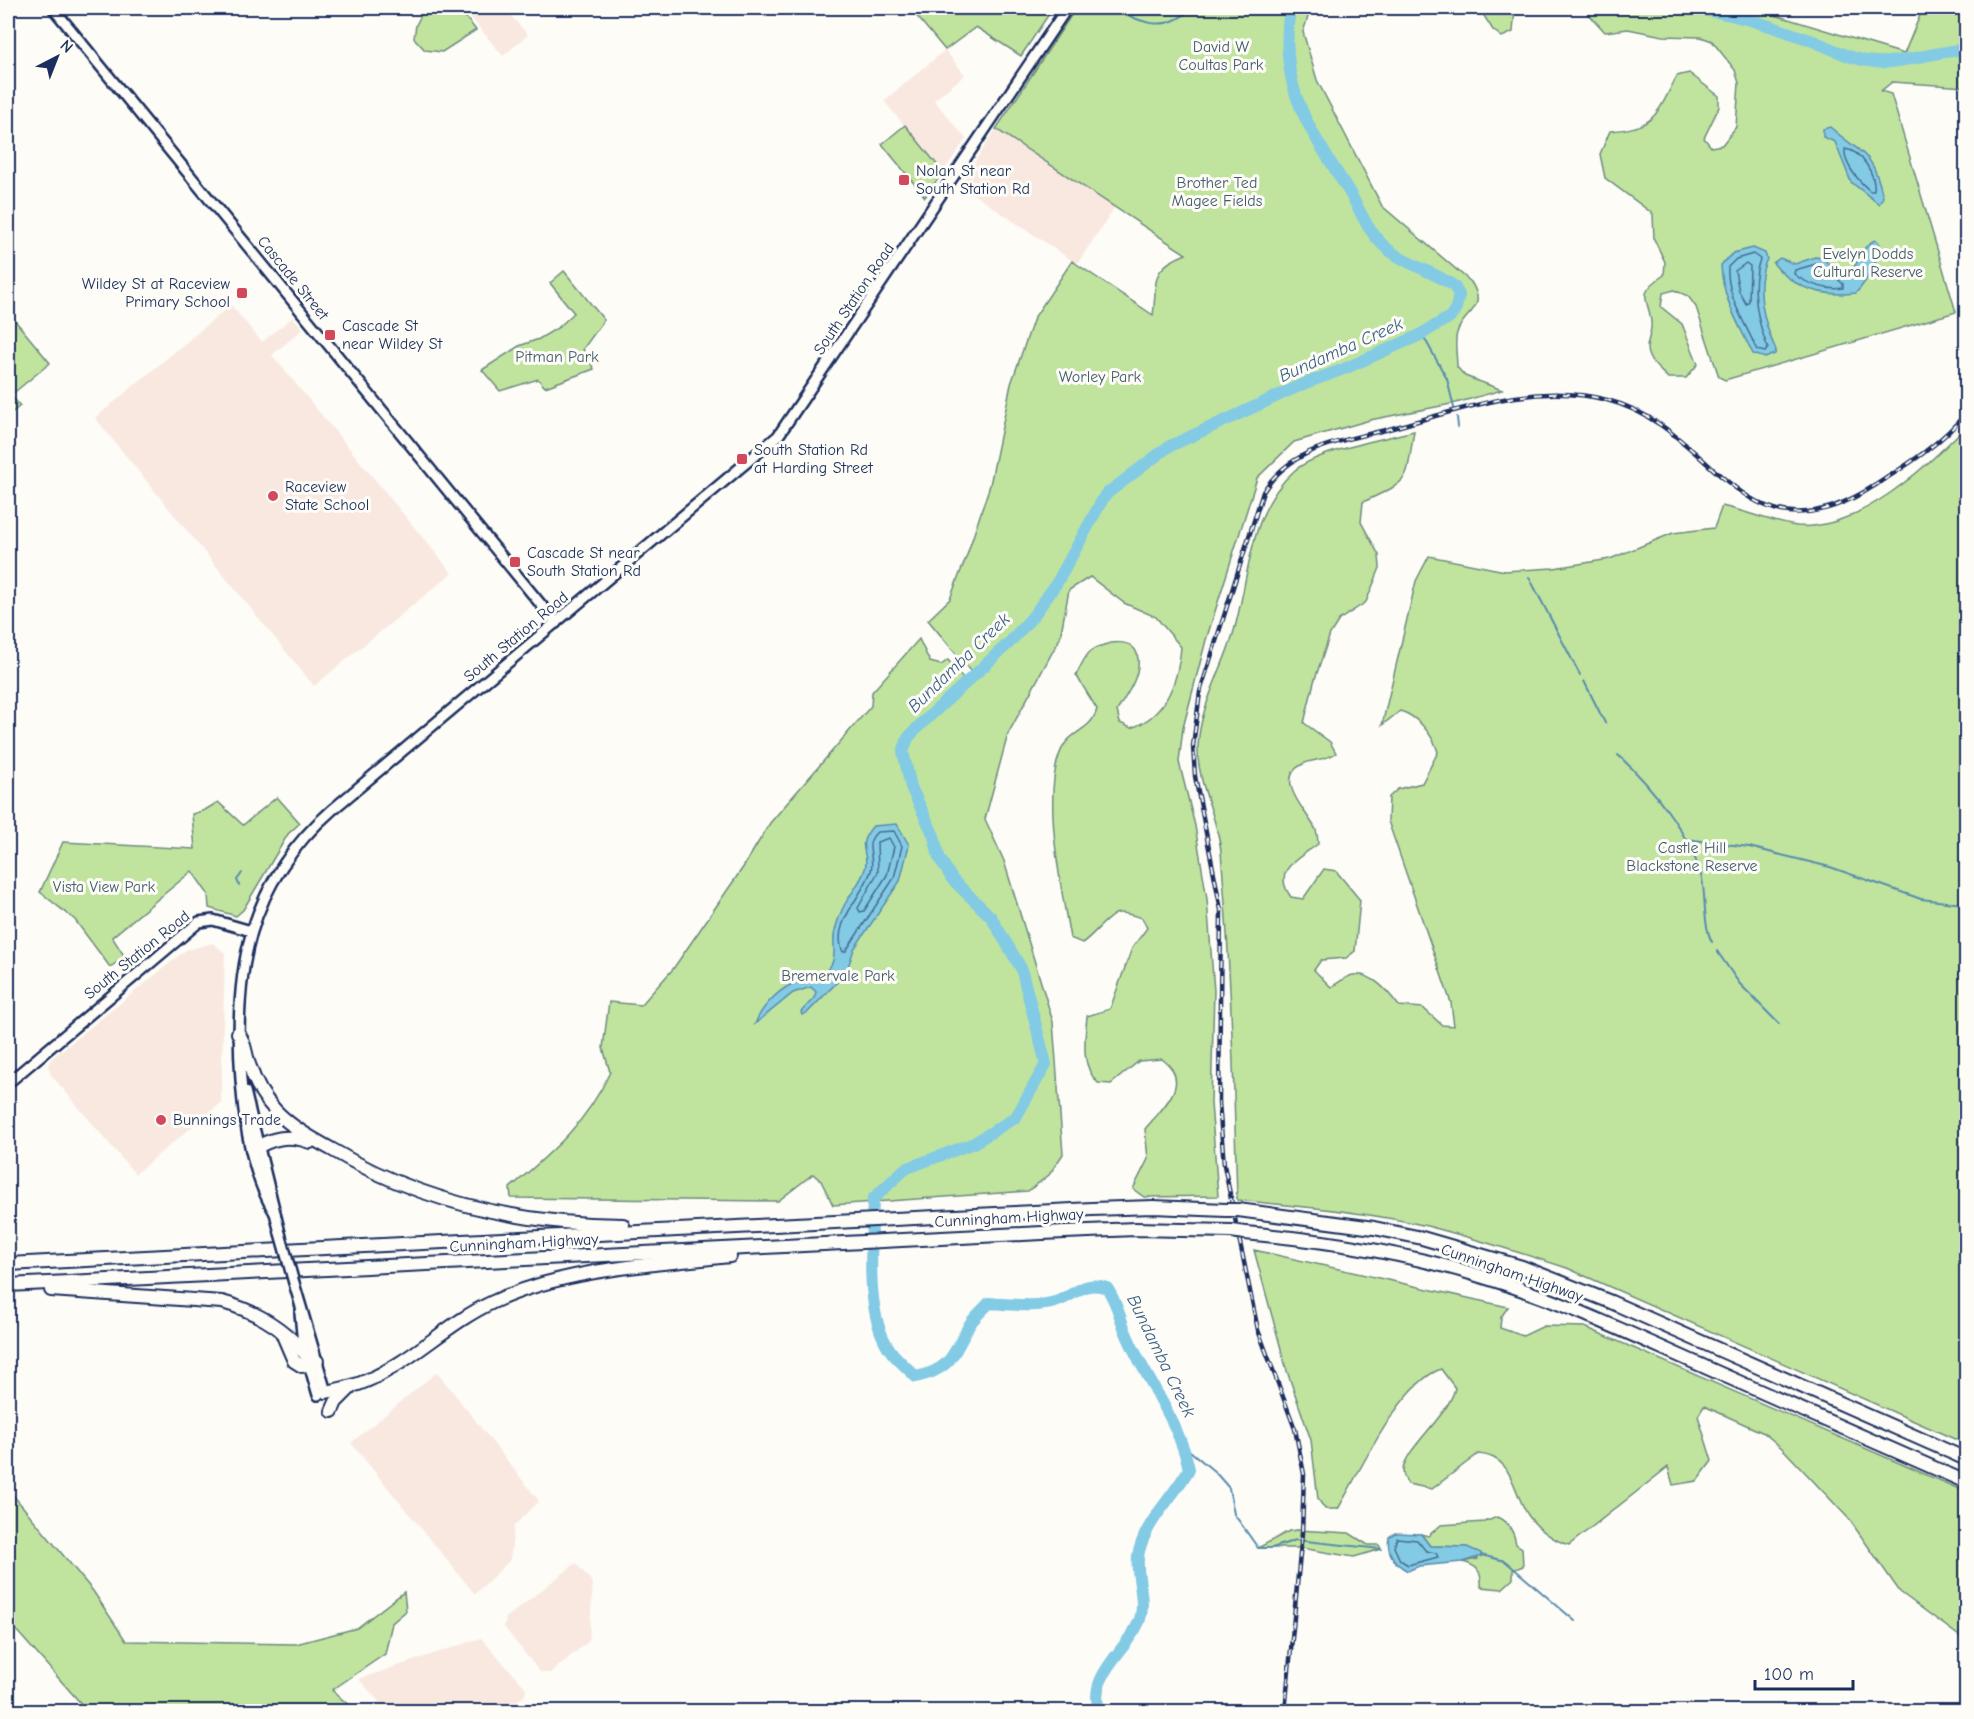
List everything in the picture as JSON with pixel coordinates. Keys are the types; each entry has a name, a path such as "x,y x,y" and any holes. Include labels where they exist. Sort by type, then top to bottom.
{"highway":[{"path":"238,1033 244,1041 255,1080 268,1101 286,1121 384,1178 456,1204 535,1219 632,1225 647,1232"},
{"path":"256,1147 286,1137 321,1143"},
{"name":"Cunningham Highway","path":"8,1264 1154,1207 1232,1210 1374,1228 1433,1241 1522,1267 1611,1302 1966,1459"},
{"name":"Cunningham Highway","path":"13,1285 1135,1229 1230,1231 1322,1241 1403,1256 1512,1287 1618,1328 1966,1482"},
{"path":"322,1394 351,1387 387,1370 479,1308 533,1286 585,1274 734,1256 747,1248"},
{"path":"13,1285 28,1290 215,1301 254,1313 280,1329 294,1361 302,1366 311,1360"},
{"path":"332,1411 336,1402 351,1387"}],"main road":[{"name":"Cascade Street","path":"53,8 556,623"},
{"name":"South Station Road","path":"8,1083 199,922 213,920 251,931 264,897 280,869 320,821 763,450 785,427 1067,8"},
{"path":"251,931 241,979 238,1033 241,1098 256,1147 268,1203 275,1213 294,1283 311,1360 322,1394"}],"shaded area":[{"path":"463,8 511,8 507,11 528,35 503,56"},
{"path":"945,50 965,75 934,100 966,139 943,172 884,101"},
{"path":"996,129 1115,207 1077,264 960,185"},
{"name":"Raceview State School","path":"231,305 262,342 293,317 303,329 272,355 452,573 314,686 95,418"},
{"path":"213,943 225,953 221,1103 135,1174 51,1075 48,1067 50,1060 186,950"},
{"path":"437,1372 539,1501 514,1526 510,1560 475,1594 351,1443"},
{"path":"576,1563 593,1583 589,1641 550,1673 540,1672 504,1627 506,1618"},
{"path":"481,1638 526,1688 525,1695 504,1711 387,1711 359,1679"}],"green space":[{"path":"425,8 458,8 476,30 442,52 425,50 414,38 416,25"},
{"path":"910,8 1053,8 1021,56 976,27 945,50"},
{"path":"1076,8 1311,8 1303,32 1317,80 1382,206 1471,282 1476,291 1476,305 1460,326 1456,337 1457,367 1465,376 1502,390 1456,403 1370,420 1294,442 1257,478 1206,640 1183,728 1179,762 1195,826 1207,899 1214,991 1211,1103 1218,1196 1144,1197 1133,1189 1148,1159 1145,1129 1172,1095 1175,1077 1171,1068 1162,1059 1139,1061 1111,1084 1098,1083 1092,1076 1086,1060 1087,1016 1110,1009 1132,948 1147,928 1142,918 1118,913 1082,943 1070,938 1058,867 1053,786 1057,763 1064,745 1091,722 1097,709 1076,675 1091,651 1111,643 1132,646 1138,659 1137,673 1117,711 1120,723 1131,728 1153,715 1168,696 1177,672 1181,647 1156,617 1124,603 1090,577 1069,590 1060,638 1008,734 985,819 1004,861 1053,1022 1063,1154 1049,1175 1028,1191 833,1205 821,1181 813,1174 778,1201 511,1198 510,1188 567,1136 590,1107 610,1072 603,1048 609,1002 641,1005 673,969 744,866 770,823 871,706 872,692 919,639 930,662 941,665 948,660 964,680 971,672 928,620 950,599 967,555 990,485 1011,384 1034,318 1072,261 1153,315 1157,277 1160,271 1186,254 996,129"},
{"path":"1479,8 1515,8 1513,32 1502,37 1493,30"},
{"name":"Evelyn Dodds Cultural Reserve","path":"1583,8 1752,8 1904,54 1923,8 1966,8 1966,87 1892,82 1881,91 1891,94 1956,312 1725,380 1719,377 1696,307 1688,296 1674,290 1663,293 1661,307 1682,324 1698,364 1686,378 1668,378 1652,362 1647,349 1651,319 1646,294 1654,282 1664,275 1665,262 1654,239 1653,214 1605,178 1600,154 1610,131 1626,129 1647,122 1659,109 1677,76 1689,73 1719,96 1719,107 1704,138 1711,147 1722,145 1736,127 1739,83 1735,70 1712,41 1701,37 1663,36 1628,29 1605,32"},
{"path":"905,125 943,172 925,197 882,144"},
{"name":"Pitman Park","path":"564,271 604,320 583,349 594,369 545,387 538,379 500,391 482,370 519,346 539,339 559,327 574,313 550,283"},
{"path":"8,312 50,363 11,395 20,406 8,416"},
{"name":"Castle Hill Blackstone Reserve","path":"1966,426 1966,1444 1567,1268 1515,1251 1404,1221 1332,1210 1237,1200 1230,982 1221,852 1216,825 1200,773 1198,746 1207,703 1239,613 1252,548 1259,527 1267,506 1294,471 1318,457 1414,431 1404,478 1391,489 1363,502 1361,522 1379,555 1380,568 1366,602 1339,620 1330,634 1314,682 1304,723 1330,742 1336,753 1327,758 1305,763 1293,771 1291,779 1295,797 1316,830 1318,844 1295,860 1285,872 1284,879 1291,897 1303,899 1324,869 1336,871 1360,900 1355,951 1346,958 1321,960 1314,970 1331,987 1353,975 1367,977 1380,984 1399,1006 1423,1008 1442,1025 1454,1026 1451,1003 1388,821 1389,797 1398,789 1422,783 1438,752 1424,727 1407,714 1400,711 1382,725 1416,581 1429,556 1505,571 1554,568 1610,559 1673,533 1714,528 1722,506 1797,526 1820,525 1843,519 1867,508 1890,493 1912,477"},
{"name":"Vista View Park","path":"277,797 300,823 288,834 243,910 236,916 209,908 208,894 192,871 112,937 125,957 110,967 75,920 40,892 63,842 195,849 192,814 205,810 218,802 243,825"},
{"path":"1254,1250 1508,1307 1501,1317 1500,1328 1523,1336 1544,1326 1585,1327 1966,1492 1966,1641 1900,1592 1849,1519 1783,1449 1764,1433 1704,1406 1698,1416 1712,1461 1697,1481 1673,1485 1668,1467 1569,1545 1552,1537 1532,1520 1505,1468 1490,1456 1478,1454 1432,1489 1408,1484 1403,1473 1405,1463 1410,1453 1444,1410 1455,1388 1441,1369 1426,1377 1396,1409 1338,1509 1325,1509 1318,1499 1311,1440 1287,1371"},
{"path":"8,1489 93,1591 126,1641 296,1644 357,1628 404,1592 406,1611 392,1623 385,1654 332,1690 355,1711 79,1711 84,1707 8,1621"},
{"path":"1497,1517 1508,1525 1516,1544 1522,1548 1523,1566 1513,1570 1513,1579 1502,1589 1481,1587 1478,1570 1462,1562 1478,1559 1467,1547 1430,1546 1421,1534 1428,1536 1441,1525 1485,1522"},
{"path":"1289,1531 1349,1533 1368,1545 1379,1545 1381,1549 1354,1557 1301,1548 1258,1548"}],"water":[{"path":"1830,127 1865,155 1870,162 1875,170 1883,197 1879,204 1851,182 1835,142 1823,137 1823,129"},
{"path":"1875,240 1879,243 1879,250 1875,263 1856,293 1832,294 1810,289 1790,279 1773,263 1780,258 1795,264 1815,257 1822,258 1845,278 1850,274 1862,252"},
{"path":"1753,248 1765,253 1767,259 1761,281 1762,305 1776,350 1775,354 1765,358 1753,354 1732,311 1722,277 1721,265 1733,253"},
{"path":"897,824 909,845 900,881 854,949 846,973 807,1013 802,1015 801,1012 814,998 816,992 811,987 793,993 755,1024 765,1006 780,991 825,972 829,968 834,956 834,936 838,919 865,869 864,839 873,826"},
{"path":"1395,1533 1421,1534 1430,1546 1467,1547 1481,1553 1482,1556 1462,1562 1419,1566 1408,1571 1395,1561 1390,1553 1389,1537"}],"waterway":[{"path":"1113,8 1134,18 1154,23 1172,21 1192,8"},
{"name":"Bundamba Creek","path":"1100,1712 1097,1699 1102,1676 1132,1634 1141,1615 1142,1597 1138,1560 1143,1539 1148,1528 1189,1469 1178,1434 1135,1352 1110,1293 1107,1288 1092,1286 1047,1304 989,1303 972,1321 945,1364 928,1374 916,1377 890,1350 876,1317 871,1277 873,1199 905,1169 974,1143 1016,1117 1046,1064 1021,968 991,917 952,879 939,857 934,836 911,787 903,752 908,738 920,725 1010,642 1034,615 1058,581 1105,495 1168,447 1301,385 1344,369 1418,336 1450,317 1456,308 1459,295 1454,286 1399,257 1376,238 1320,146 1300,105 1293,84 1288,61 1287,36 1290,8"},
{"name":"Bundamba Creek","path":"1690,8 1751,20 1866,61 1898,61 1966,50"},
{"path":"1421,332 1447,379 1454,408"},
{"path":"1457,417 1458,427"},
{"path":"1529,577 1580,675"},
{"path":"1584,681 1605,723"},
{"path":"1618,755 1656,796 1689,845 1702,879 1706,920 1712,942"},
{"path":"1686,839 1749,847 1830,867 1921,899 1963,904"},
{"path":"239,885 237,880 242,873"},
{"path":"1717,951 1739,983 1779,1024"},
{"path":"1184,1446 1215,1472 1229,1488 1234,1514 1258,1548 1272,1548 1296,1540 1381,1549"},
{"path":"1481,1555 1505,1561 1575,1621"}],"railway":[{"path":"1285,1712 1302,1533 1304,1474 1295,1429 1258,1330 1224,1165 1219,1102 1221,910 1195,776 1193,746 1200,692 1263,492 1288,465 1303,455 1336,442 1470,406 1497,400 1551,394 1579,395 1607,400 1645,415 1677,437 1732,485 1760,504 1792,512 1829,508 1874,486 1911,462 1946,435 1966,413"}],"place":[{"name":"Nolan St near South Station Rd","path":"904,180"},
{"name":"Wildey St at Raceview Primary School","path":"242,293"},
{"name":"Cascade St near Wildey St","path":"330,335"},
{"name":"South Station Rd at Harding Street","path":"742,459"},
{"name":"Raceview State School","path":"273,496"},
{"name":"Cascade St near South Station Rd","path":"515,562"},
{"name":"Bunnings Trade","path":"161,1120"}],"park label":[{"name":"David W Coultas Park","path":"1221,56"},
{"name":"Brother Ted Magee Fields","path":"1217,192"},
{"name":"Worley Park","path":"1100,377"},
{"name":"Bremervale Park","path":"838,976"}]}
